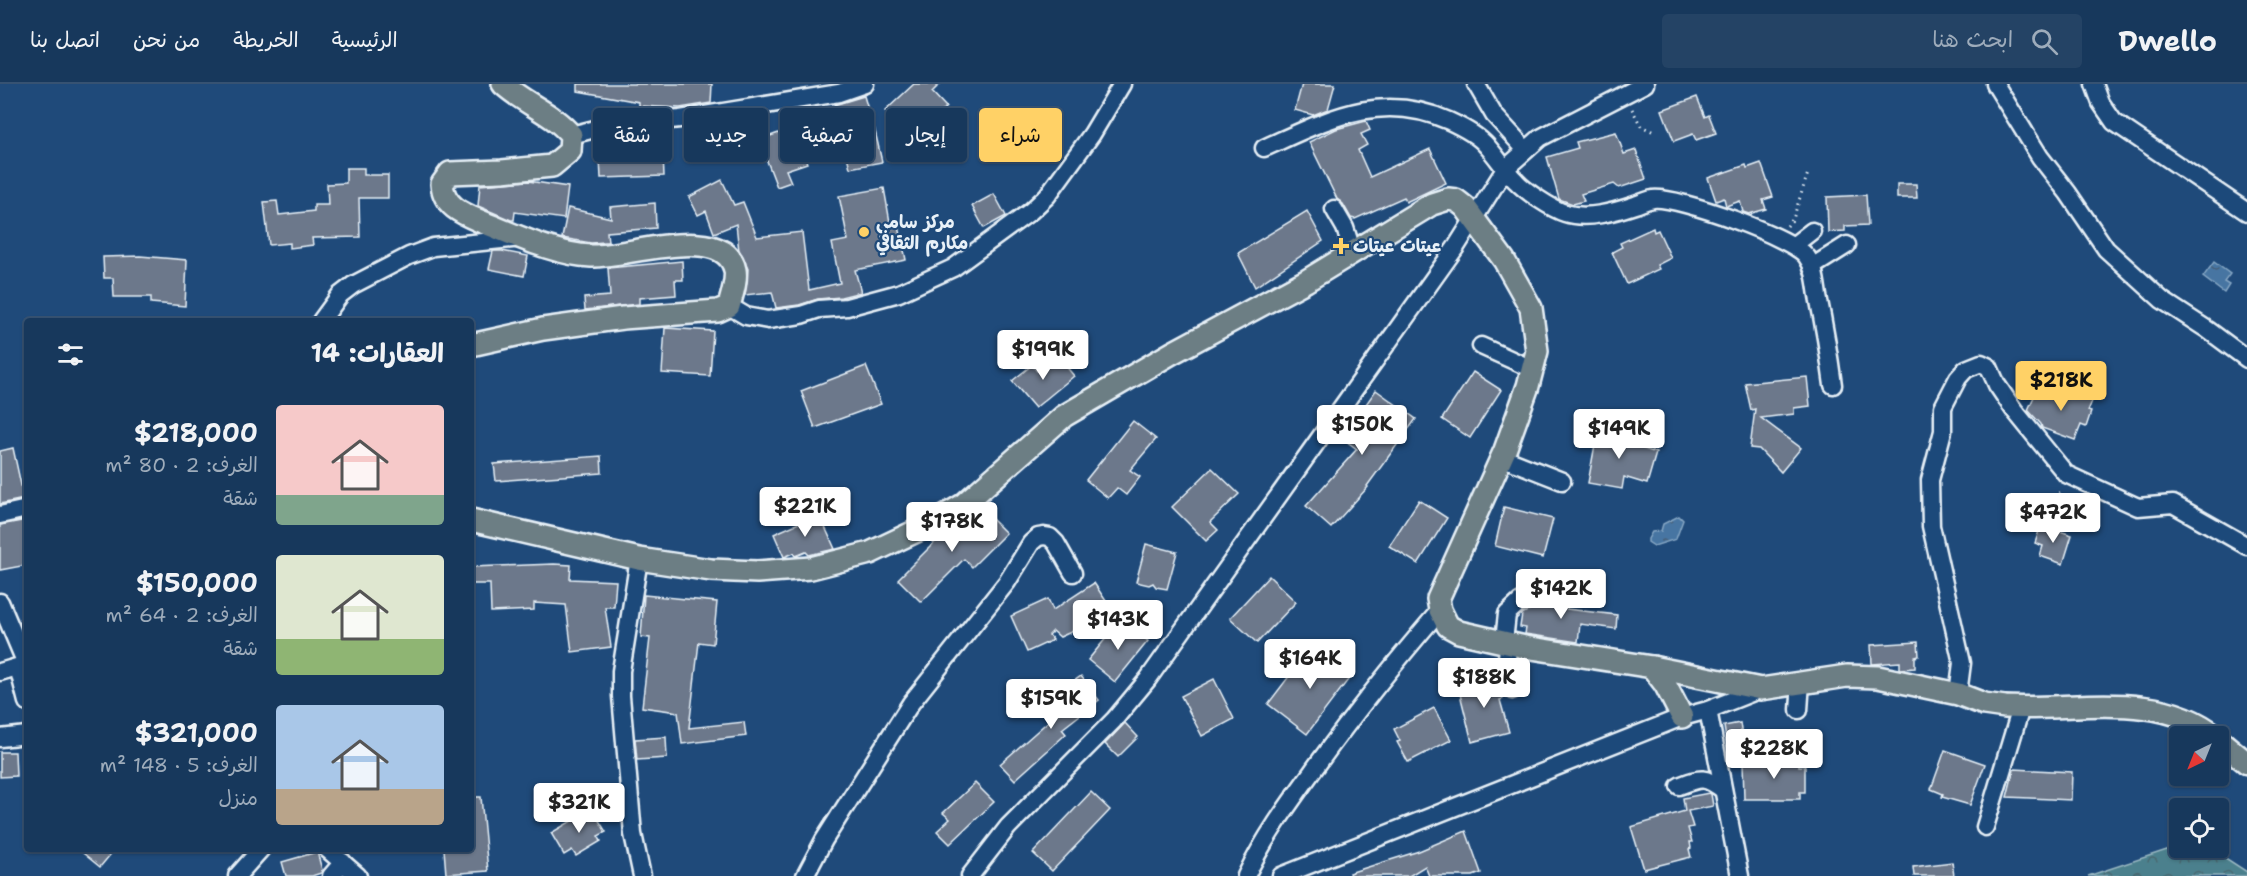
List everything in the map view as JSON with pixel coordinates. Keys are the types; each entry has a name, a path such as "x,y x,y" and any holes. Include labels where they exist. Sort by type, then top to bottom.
{"main road":[{"path":"474,344 543,329 623,318 718,311 729,306 736,272 732,260 724,253 699,244 678,244 595,256 572,254 523,238 464,214 450,205 443,192 442,184 450,173 552,166 570,151 571,135 563,126 514,95 503,84"},
{"path":"474,521 639,560 711,570 757,572 811,568 870,553 929,525 963,505 1064,416 1172,353 1306,281 1439,200 1456,200 1465,207 1504,260 1531,308 1537,351 1528,386 1501,457 1437,599 1448,626 1459,632 1525,647 1652,667 1761,689 1801,681 1847,676 1878,677 1958,694 1984,704 2021,708 2144,707 2171,713 2195,726"},
{"path":"1652,667 1665,684 1682,717"},
{"path":"2229,748 2247,763"}],"street":[{"path":"571,135 603,127 680,119 839,93 866,84"},
{"path":"729,306 746,316 768,320 801,315 819,309 847,307 899,293 953,268 1031,212 1047,196 1092,134 1122,84"},
{"path":"1476,84 1494,114 1526,150"},
{"path":"970,876 1008,827 1114,720 1148,679 1474,220 1505,168 1540,138 1645,84"},
{"path":"1995,84 2040,157 2106,249 2162,300 2247,359"},
{"path":"2094,84 2101,103 2114,122 2247,212"},
{"path":"1264,148 1318,124 1364,109 1410,109 1442,118 1464,128 1486,144 1517,183 1548,205 1564,213 1580,216 1612,211 1653,199 1676,201 1719,213 1794,245 1806,255 1812,267 1827,340 1833,385"},
{"path":"1334,209 1345,228 1353,253"},
{"path":"1794,245 1812,231"},
{"path":"323,318 340,295 353,285 409,256 433,247 523,238"},
{"path":"1812,267 1847,245"},
{"path":"1481,346 1532,369"},
{"path":"1958,694 1962,663 1931,526 1930,480 1943,431 1942,407 1958,378 1966,369 1981,363 1989,367 1997,385 2014,410 2066,474 2138,507 2173,504 2247,546"},
{"path":"1501,457 1562,481"},
{"path":"0,515 24,509"},
{"path":"805,876 824,840 911,703 1007,582 1031,543 1038,537 1050,537 1056,543 1073,573"},
{"path":"639,560 621,671 621,688 633,834 642,876"},
{"path":"1512,690 1507,662 1507,614 1521,601"},
{"path":"0,602 24,665 0,672"},
{"path":"1246,876 1259,848 1305,782 1359,708 1440,610"},
{"path":"1799,710 1801,681"},
{"path":"1281,876 1682,717 1708,710 1761,689"},
{"path":"1984,827 2021,708"},
{"path":"1708,710 1740,876"},
{"path":"0,738 24,735"},
{"path":"1679,786 1699,779 1710,780 1723,790"},
{"path":"237,876 258,852"},
{"path":"331,852 358,876"},
{"path":"330,876 343,862"}],"path":[{"path":"1624,94 1641,126 1656,133"},
{"path":"1776,238 1793,219 1808,173"},
{"path":"2057,510 2056,496 2062,492 2066,474"}],"green space":[{"path":"2169,849 2169,858 2225,858 2247,872 2247,876 2088,876"}],"water":[{"path":"2214,262 2230,274 2224,282 2229,285 2224,293 2203,277"},
{"path":"1679,516 1683,520 1676,539 1654,546 1648,542 1652,532 1661,531 1663,524"}],"building":[{"path":"578,84 712,84 711,103 680,108 639,106 639,102 578,91"},
{"path":"914,84 940,84 932,92 946,107 945,108 888,108"},
{"path":"1302,84 1335,84 1328,109 1313,115 1295,110"},
{"path":"864,96 868,108 835,108 834,105"},
{"path":"1697,97 1705,117 1709,115 1716,133 1696,140 1693,134 1674,141 1662,110"},
{"path":"1366,121 1370,130 1361,134 1367,145 1358,150 1370,177 1430,149 1446,183 1406,202 1404,197 1355,219 1351,218 1343,204 1337,199 1309,142 1336,129"},
{"path":"874,126 882,162 850,168 848,162 874,162"},
{"path":"780,132 780,162 807,163 786,170 791,182 777,187 767,162 768,137"},
{"path":"1616,132 1624,154 1636,150 1646,179 1619,188 1614,184 1581,194 1584,201 1573,204 1559,199 1547,157 1578,148 1576,142"},
{"path":"600,162 663,162 664,176 601,178"},
{"path":"1761,163 1773,197 1763,200 1766,209 1749,214 1743,212 1740,201 1726,206 1724,198 1716,201 1708,178 1746,165 1747,168"},
{"path":"346,168 364,168 364,175 388,175 388,198 359,198 360,237 312,238 313,245 290,248 290,243 269,245 264,202 277,201 279,215 314,211 314,205 328,205 327,184 346,183"},
{"path":"722,180 734,205 743,202 757,237 802,232 809,290 840,283 832,243 848,240 839,196 884,188 891,228 899,226 906,260 855,270 861,292 841,297 818,299 799,305 776,308 772,292 745,295 748,269 739,251 736,224 714,233 706,211 698,215 689,197"},
{"path":"528,181 568,187 564,219 515,212 514,220 511,220 478,206 480,185"},
{"path":"1897,184 1916,184 1917,198 1897,198"},
{"path":"994,194 1006,216 984,228 972,206"},
{"path":"1866,195 1868,225 1845,226 1845,231 1828,232 1827,197"},
{"path":"655,203 656,228 607,232 608,242 591,243 562,238 568,208 611,218 610,207"},
{"path":"1307,211 1323,241 1255,287 1238,253"},
{"path":"1653,228 1654,232 1658,230 1671,258 1657,265 1659,269 1627,284 1612,252 1622,247 1620,243"},
{"path":"493,251 528,256 524,276 489,269"},
{"path":"140,256 187,260 185,306 151,303 151,297 114,297 113,278 104,278 103,257"},
{"path":"682,261 683,280 675,280 676,295 639,298 639,304 585,310 584,298 610,296 608,268"},
{"path":"665,328 713,331 710,376 662,373"},
{"path":"1057,355 1074,376 1035,408 1012,381 1032,365 1037,371"},
{"path":"866,366 881,404 815,428 801,391"},
{"path":"1473,372 1501,390 1470,438 1442,419"},
{"path":"1807,377 1810,406 1794,408 1794,414 1761,418 1801,448 1781,472 1759,449 1750,448 1755,409 1751,410 1745,383"},
{"path":"2055,386 2092,401 2086,427 2081,425 2075,440 2042,428 2028,410 2037,390 2051,397"},
{"path":"1376,390 1416,419 1368,487 1331,528 1306,506 1357,449 1342,438"},
{"path":"1133,421 1156,439 1130,470 1140,477 1126,495 1117,488 1108,498 1086,480"},
{"path":"1598,428 1631,434 1630,444 1656,453 1647,484 1624,477 1622,489 1588,483"},
{"path":"13,448 24,499 0,504 0,451"},
{"path":"601,456 602,473 496,481 494,464"},
{"path":"1212,468 1239,494 1210,522 1218,530 1206,541 1172,507"},
{"path":"1419,500 1447,518 1418,564 1389,546"},
{"path":"980,507 1006,533 972,567 964,559 921,602 898,579 948,529"},
{"path":"1504,507 1553,519 1543,558 1495,546"},
{"path":"819,514 835,549 809,555 806,552 796,556 794,553 784,557 774,534"},
{"path":"24,521 24,566 0,570 0,525"},
{"path":"2041,525 2072,535 2063,564 2040,556 2043,546 2035,543"},
{"path":"1146,544 1177,552 1167,589 1156,587 1153,583 1149,585 1136,582"},
{"path":"571,565 570,579 616,581 614,607 605,607 611,647 572,652 566,605 534,603 534,610 491,612 490,584 474,584 474,567"},
{"path":"1269,576 1296,602 1257,643 1230,618"},
{"path":"1094,583 1112,610 1084,629 1082,627 1060,637 1053,631 1049,635 1053,640 1027,652 1011,616 1048,599 1053,610"},
{"path":"644,595 717,602 713,644 699,642 689,728 744,722 746,736 682,744 678,712 642,707 650,638 641,637"},
{"path":"1531,597 1567,605 1567,609 1617,615 1616,629 1580,624 1578,642 1525,634 1526,628 1520,627 1522,614 1529,610"},
{"path":"1121,620 1148,641 1115,682 1088,660"},
{"path":"1918,642 1919,656 1915,657 1915,668 1900,669 1900,662 1872,664 1871,645"},
{"path":"1312,646 1351,676 1307,734 1268,704"},
{"path":"1081,676 1099,700 1062,729 1066,734 1015,780 1000,764 1052,718 1073,703 1063,689"},
{"path":"1497,676 1503,699 1500,700 1509,732 1472,742 1458,686"},
{"path":"1214,679 1234,719 1202,736 1181,696"},
{"path":"1434,708 1451,740 1408,762 1397,742 1400,741 1394,729"},
{"path":"1125,723 1138,737 1118,757 1105,744"},
{"path":"1740,723 1744,750 1728,752 1724,726"},
{"path":"666,737 667,758 637,760 635,739"},
{"path":"1945,750 1985,764 1970,805 1942,797 1943,794 1931,789"},
{"path":"0,752 15,752 16,776 0,777"},
{"path":"1799,761 1799,766 1805,766 1805,792 1800,792 1800,799 1744,799 1743,762"},
{"path":"2014,769 2072,772 2071,800 2007,797"},
{"path":"975,783 994,802 950,844 937,831 950,819 943,813"},
{"path":"1091,792 1110,810 1052,871 1033,853"},
{"path":"1709,793 1713,806 1688,811 1693,827 1688,828 1692,842 1690,842 1691,848 1689,849 1691,857 1644,869 1631,827 1685,811 1683,798"},
{"path":"474,797 481,797 488,871 446,874 444,852 474,852"},
{"path":"592,809 606,832 598,836 601,841 576,856 572,850 564,855 551,833"},
{"path":"1466,831 1481,873 1473,876 1429,876 1425,866 1409,876 1350,876 1349,873 1419,851"},
{"path":"82,852 112,852 100,867"},
{"path":"317,852 321,873 312,876 286,876 282,862"},
{"path":"1952,862 1954,876 1914,876 1913,867"}],"place":[{"name":"مركز سامي مكارم الثقافي","path":"864,232"},
{"name":"عيتات عيتات","path":"1341,246"}]}
